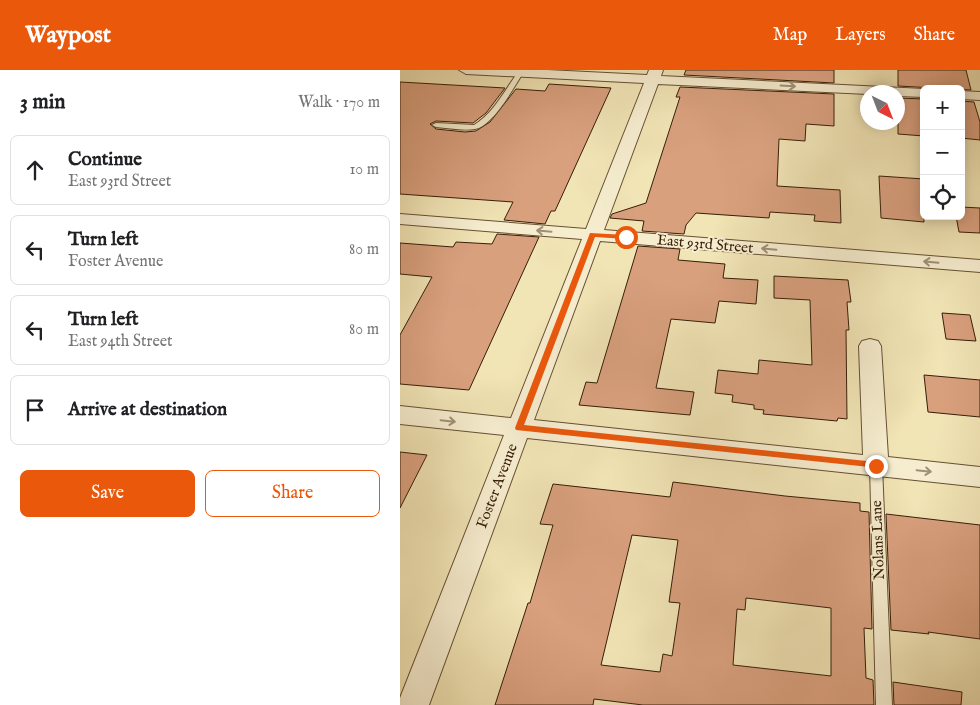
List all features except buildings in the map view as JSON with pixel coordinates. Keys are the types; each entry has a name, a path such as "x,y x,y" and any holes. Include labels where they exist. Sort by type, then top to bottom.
{"street":[{"path":"466,70 854,82 920,92"},
{"name":"Foster Avenue","path":"413,705 654,75"},
{"path":"965,95 980,96"},
{"name":"East 93rd Street","path":"400,219 980,266"},
{"name":"Nolans Lane","path":"870,346 876,466"},
{"path":"400,416 980,477"}],"lane":[{"path":"436,125 474,127 480,125 489,117 520,73"},
{"name":"Nolans Lane","path":"876,466 884,705"}],"route":[{"path":"626,237 592,234 519,428 876,466"}]}
